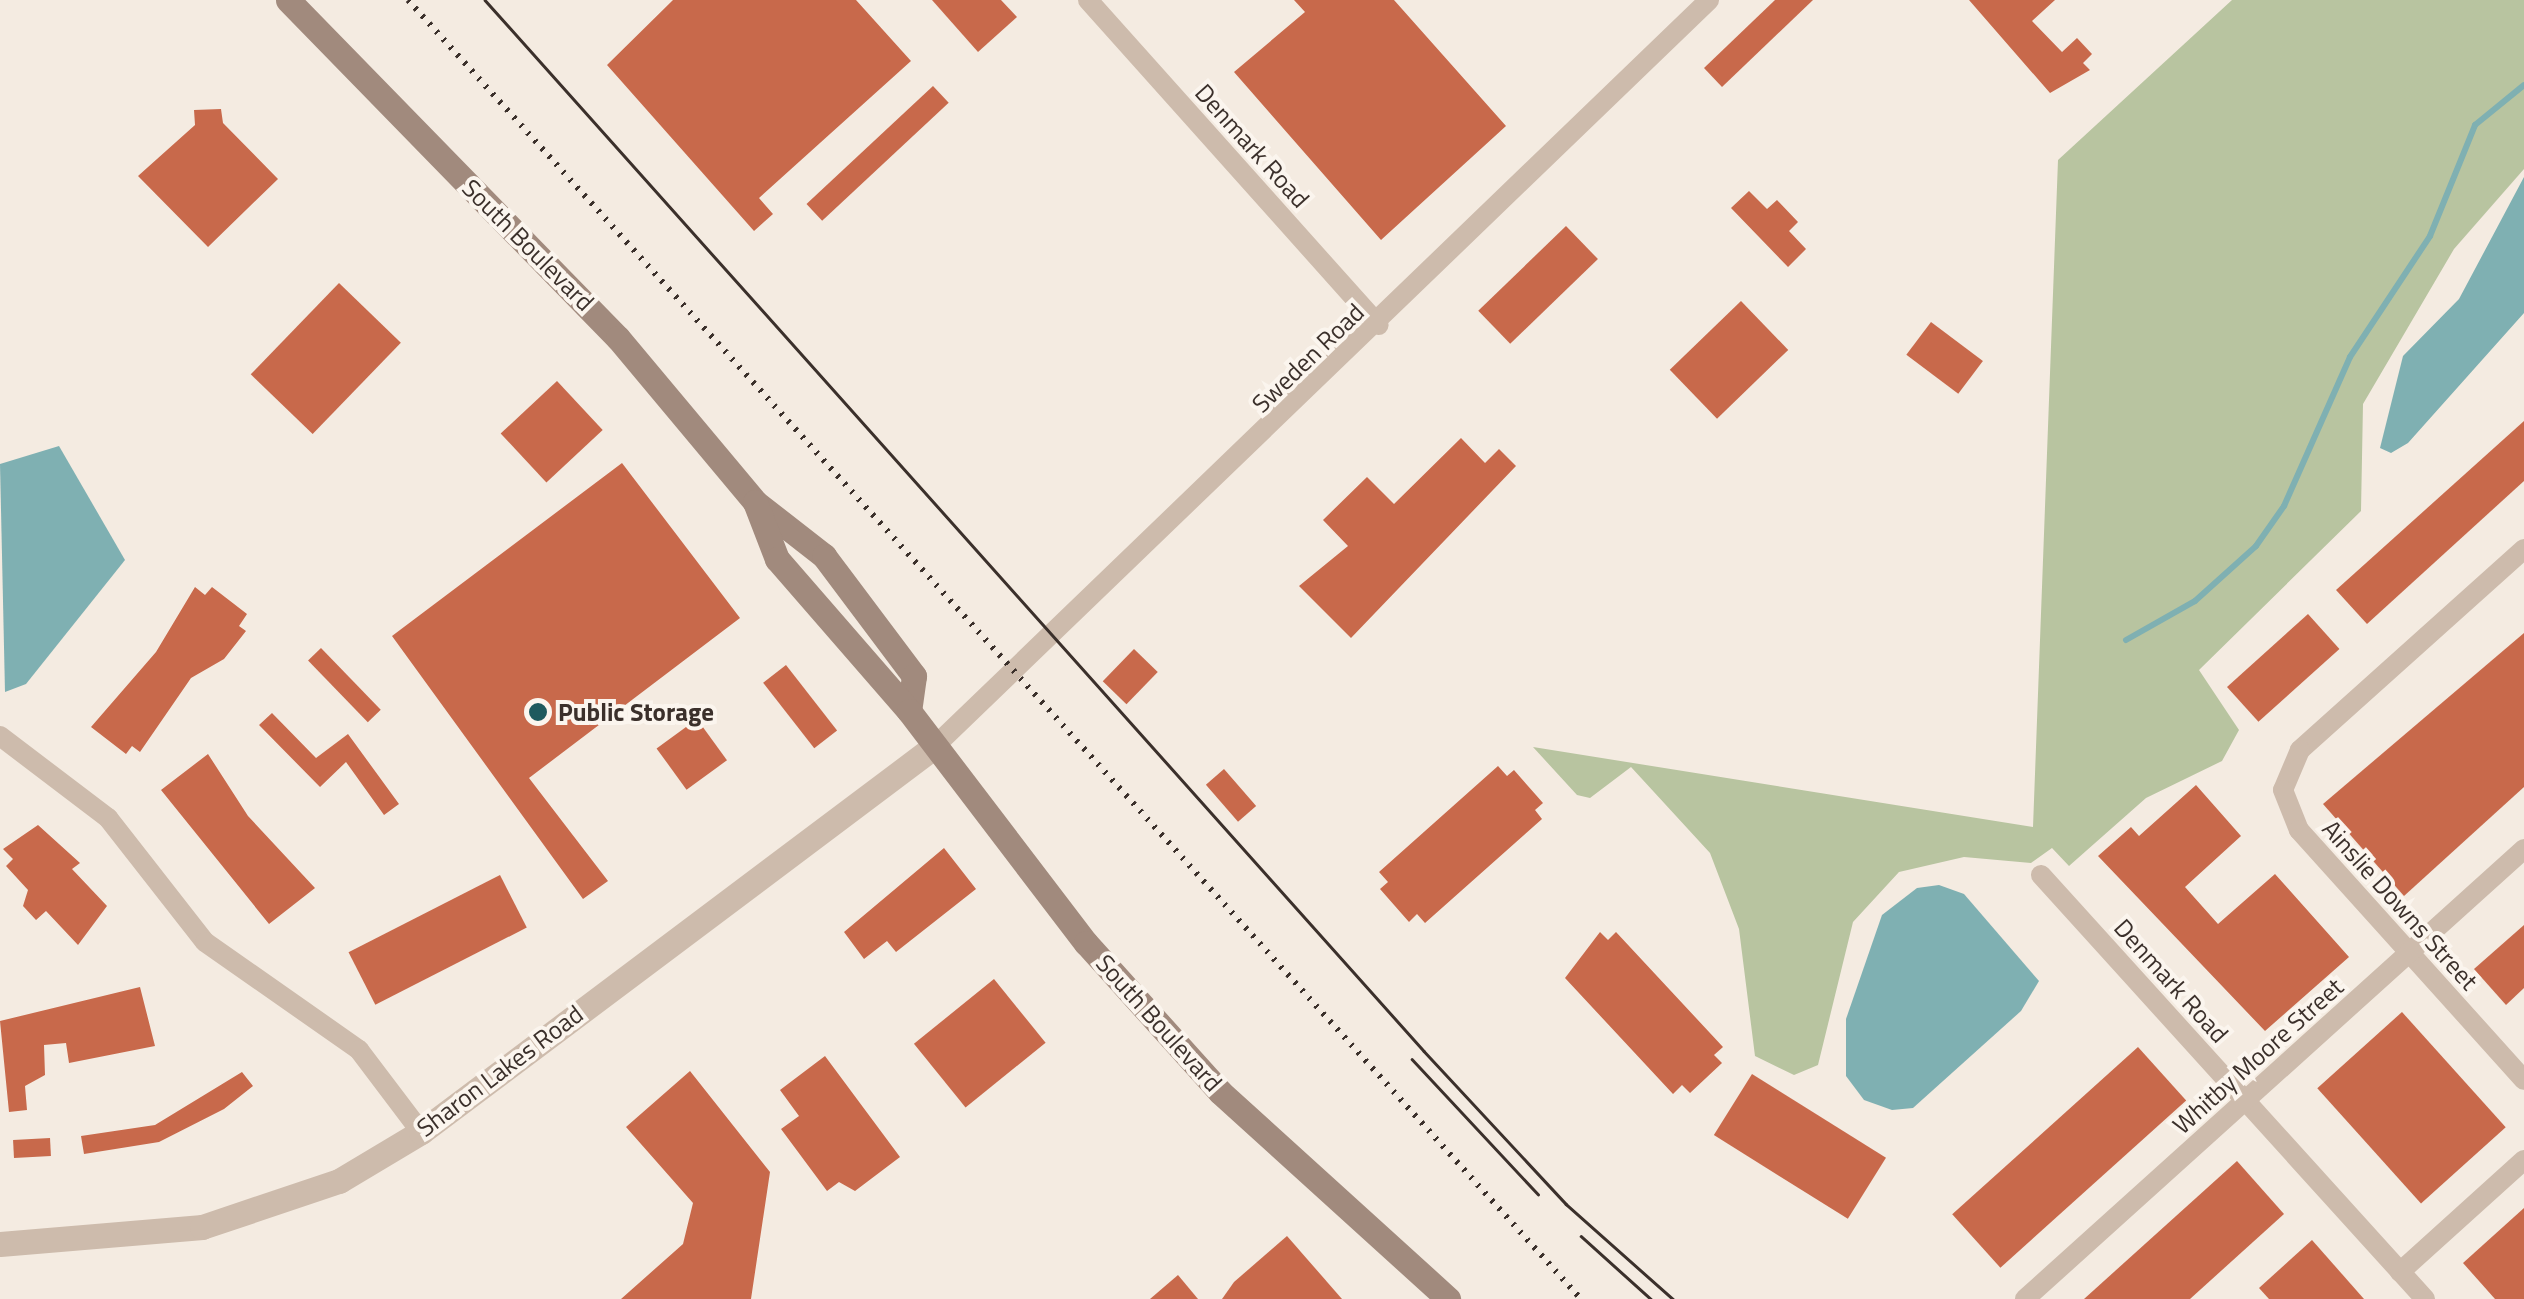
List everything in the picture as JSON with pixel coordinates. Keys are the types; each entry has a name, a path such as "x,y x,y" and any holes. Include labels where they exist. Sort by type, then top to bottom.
{"main road":[{"name":"South Boulevard","path":"288,0 579,296 755,502 824,556 914,676 909,711"},
{"name":"South Boulevard","path":"755,502 777,559 909,711 1174,1044 1448,1299"}],"street":[{"name":"Denmark Road","path":"1088,0 1378,325"},
{"name":"Sweden Road","path":"935,746 1378,325 1709,0"},
{"name":"Ainslie Downs Street","path":"2524,549 2288,770 2287,813 2524,1080"},
{"path":"0,736 108,818 205,942 359,1050 420,1132"},
{"name":"Sharon Lakes Road","path":"0,1244 129,1238 248,1216 339,1181 420,1132 935,746"},
{"name":"Whitby Moore Street","path":"2025,1299 2524,849"},
{"name":"Denmark Road","path":"2041,875 2424,1299"},
{"path":"2400,1272 2524,1160"}],"green space":[{"path":"2232,0 2524,0 2524,169 2454,249 2363,404 2361,511 2199,670 2239,730 2222,761 2146,798 2069,866 2052,848 2031,863 1964,857 1899,872 1853,922 1818,1065 1794,1075 1755,1056 1739,929 1710,853 1631,767 1590,798 1577,795 1533,747 2033,827 2058,160"}],"water":[{"path":"2524,177 2524,313 2408,443 2391,453 2380,448 2403,356 2459,299"},
{"path":"59,446 125,560 26,684 5,692 0,464"},
{"path":"1939,885 1964,894 2039,981 2021,1011 1913,1108 1892,1110 1864,1100 1846,1076 1846,1019 1882,915 1917,888"}],"building":[{"path":"673,0 856,0 911,61 759,198 773,214 754,231 607,65"},
{"path":"932,0 1001,0 1017,17 978,52"},
{"path":"1294,0 1394,0 1506,126 1381,240 1234,72 1305,12"},
{"path":"1775,0 1813,0 1722,87 1704,68"},
{"path":"1969,0 2055,0 2032,21 2062,52 2077,38 2092,54 2083,63 2090,70 2050,93"},
{"path":"933,86 949,103 822,221 806,204"},
{"path":"221,109 223,123 278,179 208,247 138,176 195,125 194,110"},
{"path":"1749,191 1767,209 1777,200 1798,222 1789,231 1806,249 1788,267 1731,208"},
{"path":"1566,226 1598,259 1510,344 1478,311"},
{"path":"339,283 401,343 313,434 251,374"},
{"path":"1741,301 1788,350 1717,419 1670,370"},
{"path":"1931,322 1983,361 1958,394 1906,355"},
{"path":"557,381 603,430 546,483 501,434"},
{"path":"2524,421 2524,481 2367,624 2336,590"},
{"path":"1461,438 1485,463 1499,449 1516,466 1351,638 1299,586 1348,546 1323,520 1367,477 1394,504"},
{"path":"622,463 740,618 529,778 608,881 583,899 392,636"},
{"path":"195,587 205,595 212,587 247,614 239,626 246,631 224,659 191,678 140,752 132,746 126,754 91,727 156,652"},
{"path":"2308,614 2339,649 2258,722 2227,687"},
{"path":"2524,633 2524,787 2404,896 2323,804"},
{"path":"321,648 381,710 368,722 308,661"},
{"path":"1134,649 1158,672 1126,704 1103,681"},
{"path":"786,665 837,730 814,748 763,683"},
{"path":"272,713 316,758 348,734 399,804 384,815 346,762 320,787 259,725"},
{"path":"697,719 727,760 687,790 657,748"},
{"path":"208,754 248,816 315,888 269,924 161,790"},
{"path":"1498,766 1507,776 1514,770 1543,803 1535,810 1542,819 1425,923 1417,914 1409,922 1380,889 1388,882 1379,872"},
{"path":"1224,769 1256,806 1238,822 1206,785"},
{"path":"2196,785 2241,836 2185,887 2218,924 2275,874 2349,957 2265,1031 2098,856 2131,827 2139,836"},
{"path":"38,825 80,863 72,869 107,906 78,945 46,911 36,920 23,906 28,890 6,866 13,859 3,849"},
{"path":"944,848 976,889 896,952 887,941 864,959 844,932"},
{"path":"500,875 527,928 375,1005 349,952"},
{"path":"2524,925 2524,988 2506,1005 2474,969"},
{"path":"1600,932 1608,940 1616,932 1723,1047 1714,1055 1722,1063 1690,1093 1682,1085 1673,1094 1565,978"},
{"path":"994,979 1046,1043 966,1108 914,1044"},
{"path":"140,987 155,1046 69,1063 66,1043 44,1045 45,1075 25,1086 27,1110 9,1112 0,1021"},
{"path":"2402,1012 2506,1127 2421,1203 2317,1088"},
{"path":"2138,1047 2186,1101 2000,1268 1952,1214"},
{"path":"825,1056 900,1157 855,1191 839,1182 827,1191 781,1129 799,1116 780,1090"},
{"path":"690,1071 770,1172 751,1299 621,1299 683,1244 693,1203 626,1127"},
{"path":"242,1072 253,1086 224,1109 159,1142 84,1154 81,1136 155,1125"},
{"path":"1752,1074 1886,1158 1848,1219 1714,1135"},
{"path":"50,1138 51,1156 14,1158 13,1140"},
{"path":"2237,1161 2284,1214 2190,1299 2084,1299"},
{"path":"2524,1208 2524,1299 2495,1299 2463,1263"},
{"path":"1287,1236 1342,1299 1222,1299 1234,1282"},
{"path":"2312,1240 2364,1299 2269,1299 2259,1288"},
{"path":"1178,1275 1198,1299 1150,1299"}],"waterway":[{"path":"2126,640 2195,601 2256,546 2284,506 2350,357 2430,236 2475,125 2524,85"}],"tram line":[{"path":"485,0 1424,1051 1566,1204 1673,1299"},
{"path":"1412,1059 1538,1194"},
{"path":"1581,1236 1651,1299"}],"railway":[{"path":"408,0 1581,1299"}],"place":[{"name":"Public Storage","path":"538,712"}]}
